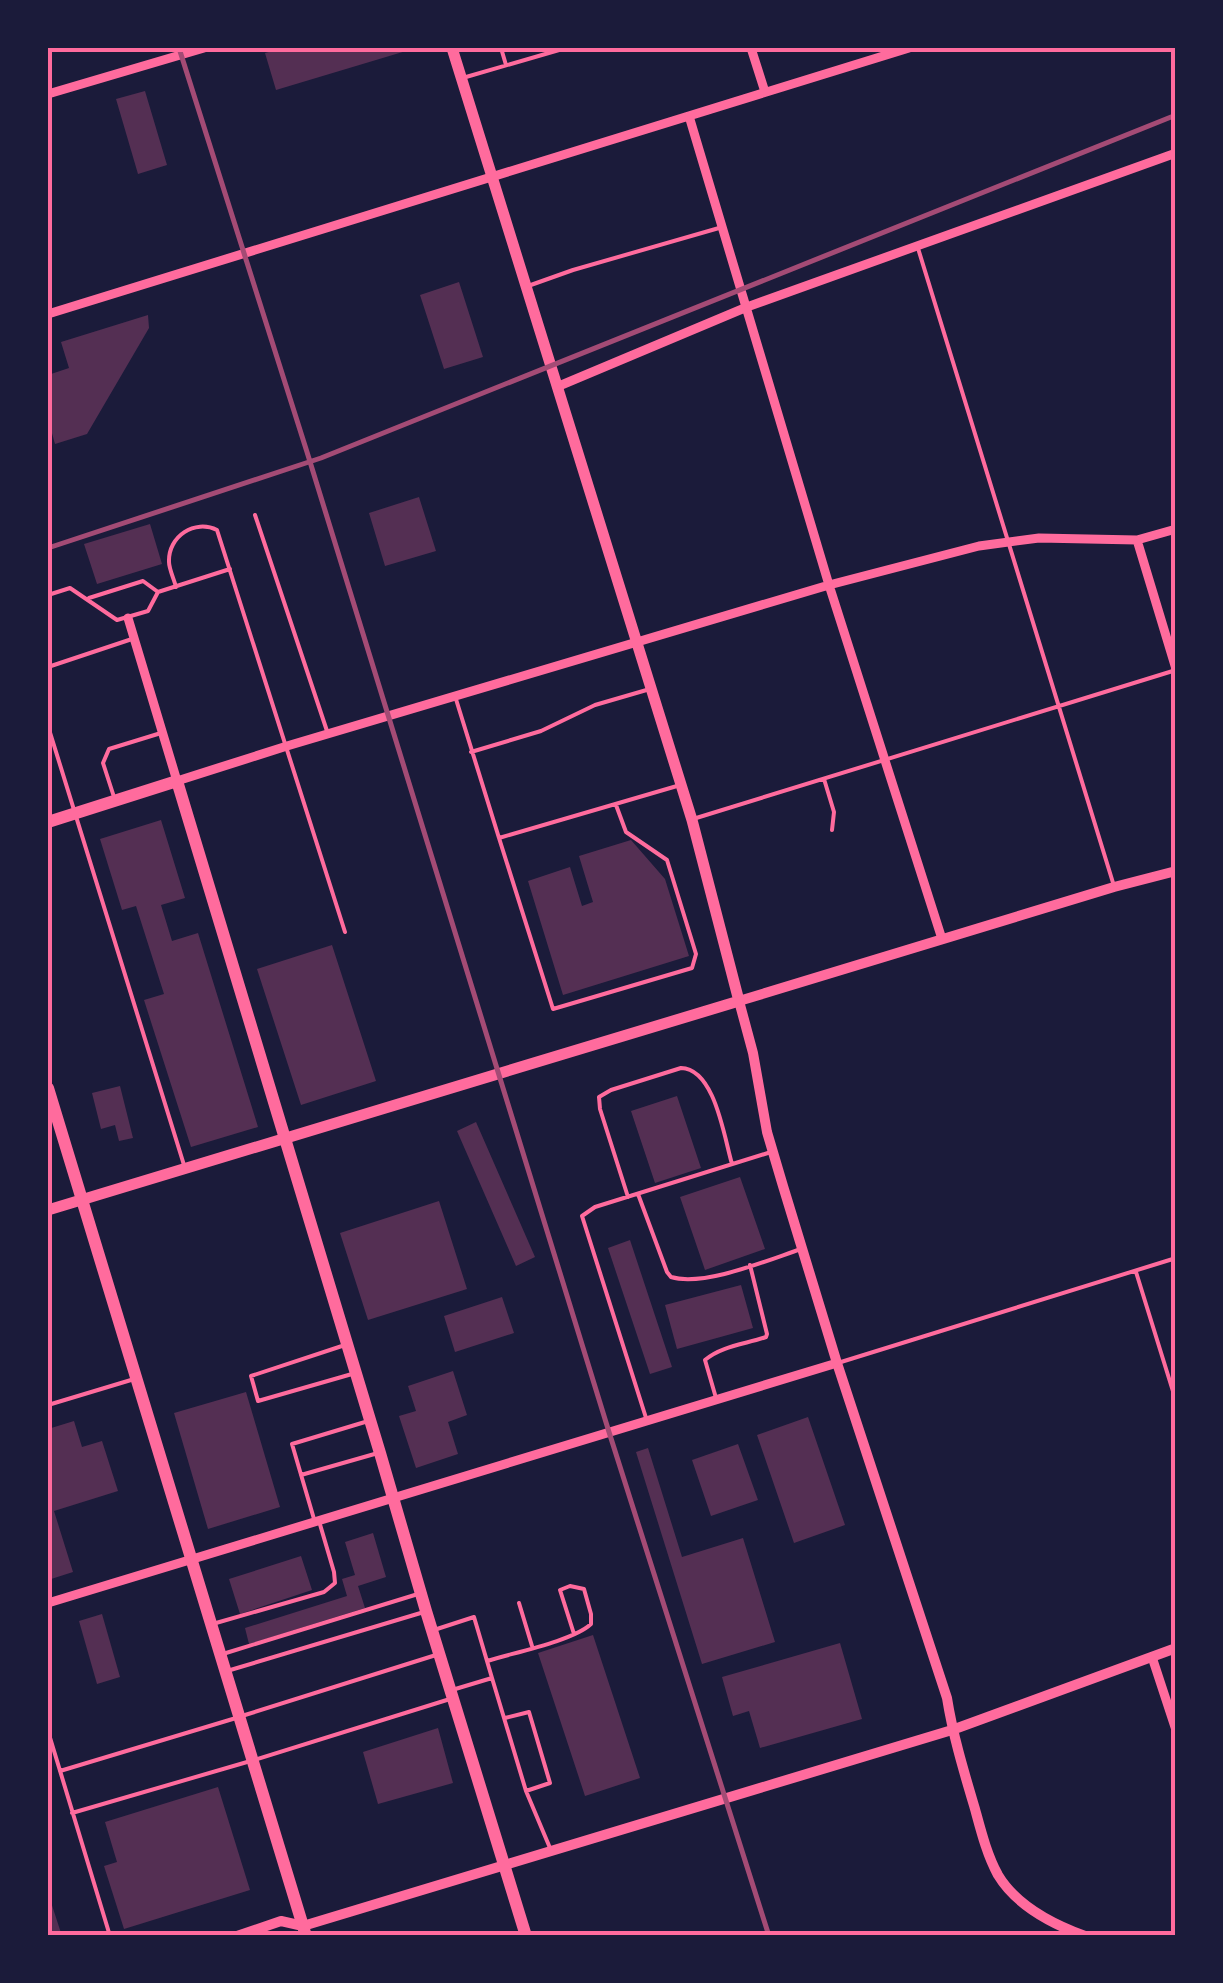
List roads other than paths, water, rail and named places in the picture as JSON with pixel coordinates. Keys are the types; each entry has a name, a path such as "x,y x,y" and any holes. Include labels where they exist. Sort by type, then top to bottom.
{"main road":[{"path":"48,1210 740,1001 692,820 452,48"},
{"path":"48,822 177,782 526,1936"},
{"path":"48,1088 227,1670 302,1932"}],"street":[{"path":"48,94 204,48"},
{"path":"751,48 765,92"},
{"path":"48,314 906,48"},
{"path":"690,116 829,585 942,940"},
{"path":"559,386 747,307 1176,153"},
{"path":"128,618 177,782 829,585 978,546 1082,538 1137,540 1176,529"},
{"path":"1137,540 1176,669"},
{"path":"1082,1935 1057,1925 1023,1903 999,1876 985,1842 946,1698 772,1152 740,1001 1176,871"},
{"path":"48,1602 837,1363"},
{"path":"237,1936 281,1921 302,1932 552,1851 952,1730 1176,1648"},
{"path":"1152,1656 1176,1730"}],"lane":[{"path":"502,48 506,65"},
{"path":"462,78 566,48"},
{"path":"528,286 723,228"},
{"path":"918,245 1114,887"},
{"path":"255,515 328,734"},
{"path":"176,587 168,561 176,538 183,531 202,526 217,530 345,932"},
{"path":"48,595 70,588 116,620 148,612 158,592 230,569"},
{"path":"88,598 143,581 158,592"},
{"path":"48,667 134,638"},
{"path":"692,820 1176,669"},
{"path":"471,752 541,731 595,705 652,689"},
{"path":"455,696 553,1009 692,968 696,954 667,860 626,832 616,804"},
{"path":"48,726 185,1168"},
{"path":"116,801 103,763 110,749 163,732"},
{"path":"824,778 834,812 832,830"},
{"path":"499,838 681,784"},
{"path":"628,1196 599,1097 681,1068 690,1068 705,1080 732,1164"},
{"path":"647,1421 582,1216 595,1206 772,1152"},
{"path":"638,1194 671,1277 713,1277 802,1248"},
{"path":"837,1363 1176,1258"},
{"path":"717,1400 705,1360 714,1352 767,1334 750,1265"},
{"path":"1136,1270 1176,1402"},
{"path":"347,1345 250,1376 258,1401 356,1373"},
{"path":"48,1405 135,1378"},
{"path":"212,1624 324,1592 334,1582 292,1444 370,1421"},
{"path":"301,1475 380,1452"},
{"path":"487,1660 583,1632 591,1624 584,1589 570,1586 560,1590 574,1634"},
{"path":"222,1654 422,1593"},
{"path":"519,1603 532,1647"},
{"path":"227,1670 426,1611"},
{"path":"432,1630 474,1617 526,1791 552,1851"},
{"path":"60,1772 440,1654"},
{"path":"72,1813 254,1760 492,1678"},
{"path":"505,1718 529,1712 550,1783 526,1791"},
{"path":"48,1731 110,1936"}],"railway":[{"path":"179,48 769,1936"},
{"path":"48,548 321,458 1176,115"}]}
